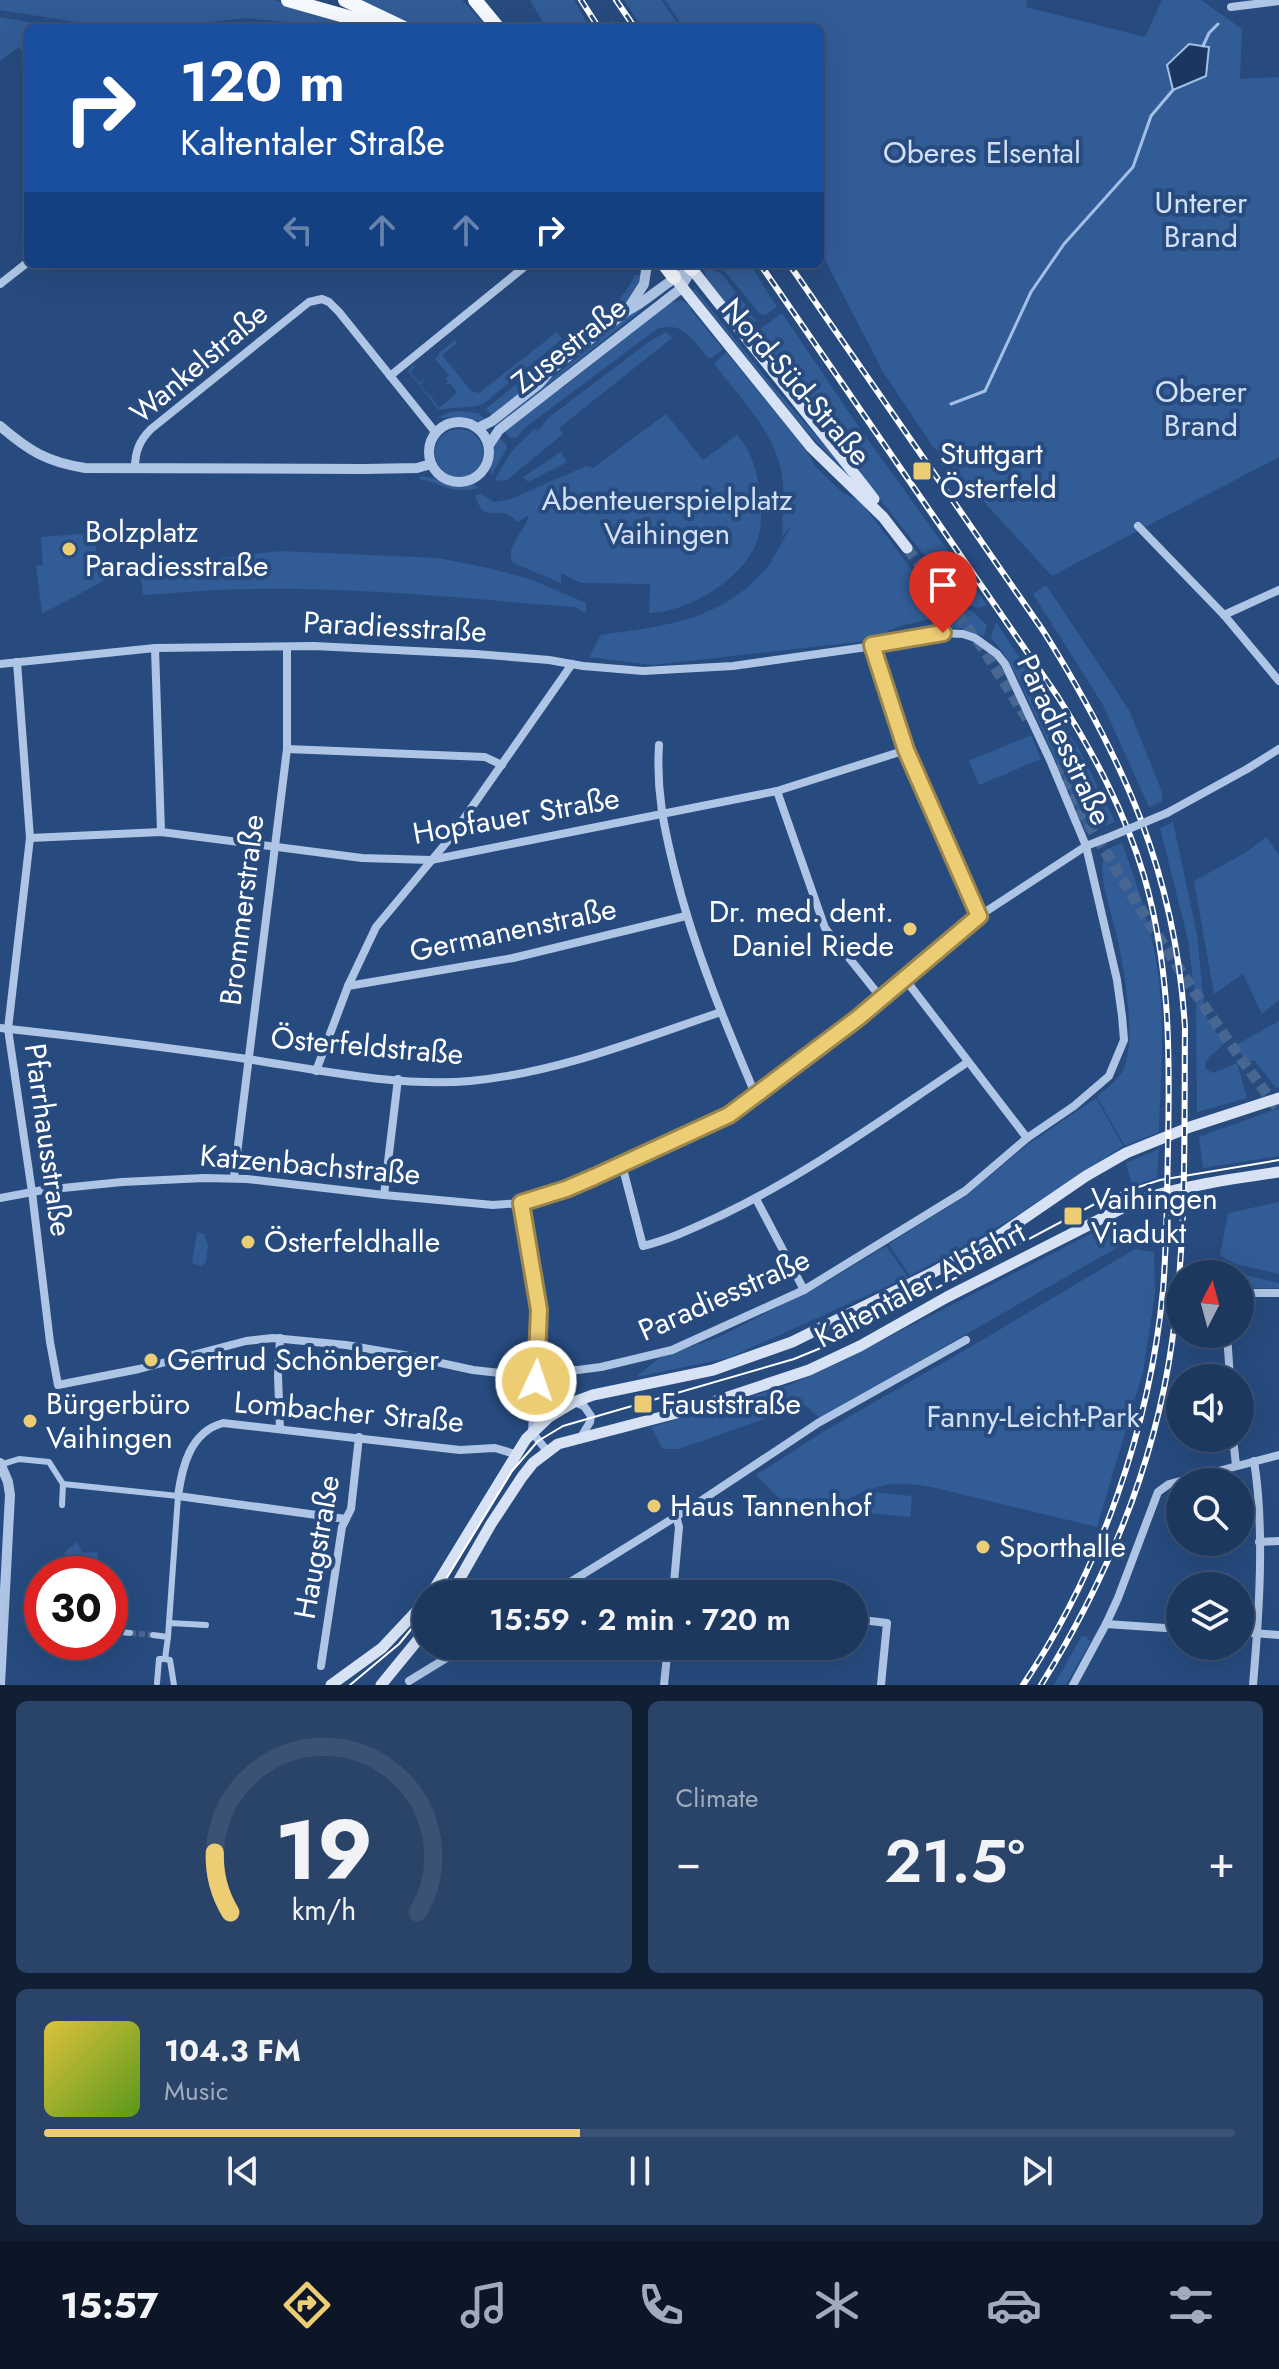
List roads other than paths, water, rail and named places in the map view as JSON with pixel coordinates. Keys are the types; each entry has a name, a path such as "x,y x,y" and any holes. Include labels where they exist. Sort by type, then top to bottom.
{"highway":[{"path":"288,0 373,24"},
{"path":"345,0 396,24"},
{"path":"475,2 494,24"},
{"path":"667,268 678,282"}],"main road":[{"name":"Nord-Süd-Straße","path":"692,268 837,449 877,503 883,517"},
{"name":"Nord-Süd-Straße","path":"678,282 811,447 883,517 907,548"},
{"path":"439,1580 515,1454 532,1432 571,1404 613,1390 713,1370 792,1342 958,1258 1027,1217 1104,1164 1190,1127 1279,1098"},
{"name":"Kaltentaler Abfahrt","path":"547,1451 558,1444 692,1409 809,1370 1136,1201 1215,1181 1279,1172"},
{"path":"459,1580 522,1477 547,1451"},
{"path":"331,1685 382,1648 412,1616"},
{"path":"381,1685 412,1647"}],"street":[{"path":"1231,7 1279,1"},
{"path":"0,284 24,265"},
{"path":"390,376 523,268"},
{"path":"627,311 644,284 646,268"},
{"name":"Zusestraße","path":"431,464 436,472 451,482 470,481 484,470 490,454 489,445 499,430 678,282 688,268"},
{"name":"Zusestraße","path":"478,428 492,421 539,384 552,369 627,311 678,282"},
{"name":"Wankelstraße","path":"135,468 136,452 151,429 309,302 322,299 329,302 436,433"},
{"path":"0,426 24,447 44,459 85,468 417,468 431,464 429,448 436,433 451,423 470,424 478,428 489,445"},
{"path":"1138,526 1224,615 1279,681"},
{"path":"1224,615 1279,590"},
{"name":"Paradiesstraße","path":"0,664 155,648 287,647 434,651 643,671 733,666 943,633 975,638 997,654 1011,673 1086,846 1117,980 1124,1040 1109,1076 1074,1106 1027,1138 965,1191 804,1290 672,1350 601,1367 549,1370 536,1379 473,1370 361,1347 280,1338 246,1341 139,1369 58,1385"},
{"path":"872,645 906,750 979,916"},
{"name":"Brommerstraße","path":"234,1178 287,749 287,647"},
{"path":"155,648 161,832"},
{"name":"Pfarrhausstraße","path":"17,662 30,838 4,1028 32,1192 58,1385"},
{"path":"316,1071 348,986 376,927 451,837 572,664"},
{"path":"659,745 657,775 661,815 686,916 756,1096"},
{"path":"287,749 485,757 502,765"},
{"name":"Katzenbachstraße","path":"0,1198 122,1182 234,1178 493,1205 521,1203 566,1189 729,1115 882,999 979,916 1086,846 1167,813 1279,749"},
{"name":"Hopfauer Straße","path":"30,838 161,832 362,858 431,860 777,791 906,750"},
{"path":"777,791 825,928 882,999"},
{"path":"451,837 465,852"},
{"name":"Germanenstraße","path":"348,986 513,958 686,916"},
{"path":"905,979 1027,1138"},
{"name":"Österfeldstraße","path":"4,1028 247,1059 316,1071 428,1082 467,1081 535,1072 721,1012"},
{"path":"622,1165 643,1246 667,1240 756,1199 801,1174 968,1062"},
{"path":"384,1195 398,1079"},
{"path":"756,1199 804,1290"},
{"path":"521,1203 539,1310 532,1432 547,1451"},
{"path":"1254,1293 1279,1293"},
{"path":"280,1338 280,1429"},
{"path":"573,1580 818,1423 966,1340"},
{"path":"536,1379 546,1395 584,1406 591,1416 581,1437"},
{"name":"Lombacher Straße","path":"178,1496 184,1461 202,1434 210,1426 234,1423 460,1450 495,1448 515,1454"},
{"name":"Haugstraße","path":"321,1666 342,1527 351,1509 359,1437"},
{"path":"1235,1452 1236,1465"},
{"path":"1073,1685 1106,1624 1158,1492 1169,1484 1279,1455"},
{"path":"0,1685 3,1573 10,1495 0,1464 19,1459 49,1462 63,1484 62,1505"},
{"path":"1253,1685 1258,1633 1259,1542 1254,1461"},
{"path":"63,1484 346,1519"},
{"path":"165,1659 178,1496"},
{"path":"674,1580 679,1527 676,1516"},
{"path":"1259,1542 1279,1541"},
{"path":"868,1621 887,1623 881,1685"},
{"path":"169,1623 206,1625"},
{"path":"1106,1624 1166,1628"},
{"path":"1254,1633 1279,1635"},
{"path":"153,1635 168,1637"},
{"path":"157,1683 159,1659 165,1659 170,1660 174,1685"},
{"path":"409,1681 443,1660"},
{"path":"664,1685 667,1660"}],"waterway":[{"path":"1203,46 1218,24"},
{"path":"951,404 985,391 1031,292 1064,244 1133,167 1151,116 1173,90"}],"tunnel":[{"path":"907,548 980,644 1030,723"},
{"path":"1055,766 1161,941 1279,1110"},
{"path":"130,1633 153,1635"}],"tram line":[{"path":"446,1580 512,1471 538,1441 563,1426 794,1359 833,1343 1108,1197 1160,1180 1279,1160"},
{"path":"350,1685 399,1644 412,1628"}],"railway":[{"path":"581,0 596,24"},
{"path":"616,0 632,24"},
{"path":"763,268 1058,697 1118,806 1153,910 1164,976 1169,1111 1163,1290 1156,1342 1133,1445 1098,1546 1051,1641 1023,1685"},
{"path":"792,268 1044,632 1099,726 1141,821 1158,869 1180,972 1185,1028 1182,1225 1177,1303 1164,1388 1140,1477 1107,1563 1041,1685"}],"place":[{"name":"Stuttgart Österfeld","path":"922,471"},
{"name":"Bolzplatz Paradiesstraße","path":"69,549"},
{"name":"Dr. med. dent. Daniel Riede","path":"910,929"},
{"name":"Vaihingen Viadukt","path":"1073,1216"},
{"name":"Österfeldhalle","path":"248,1242"},
{"name":"Gertrud Schönberger","path":"151,1360"},
{"name":"Fauststraße","path":"643,1404"},
{"name":"Bürgerbüro Vaihingen","path":"30,1421"},
{"name":"Haus Tannenhof","path":"654,1506"},
{"name":"Sporthalle","path":"983,1547"}],"park label":[{"name":"Oberes Elsental","path":"982,153"},
{"name":"Unterer Brand","path":"1201,220"},
{"name":"Oberer Brand","path":"1201,409"},
{"name":"Abenteuerspielplatz Vaihingen","path":"667,517"},
{"name":"Fanny-Leicht-Park","path":"1033,1417"}]}
